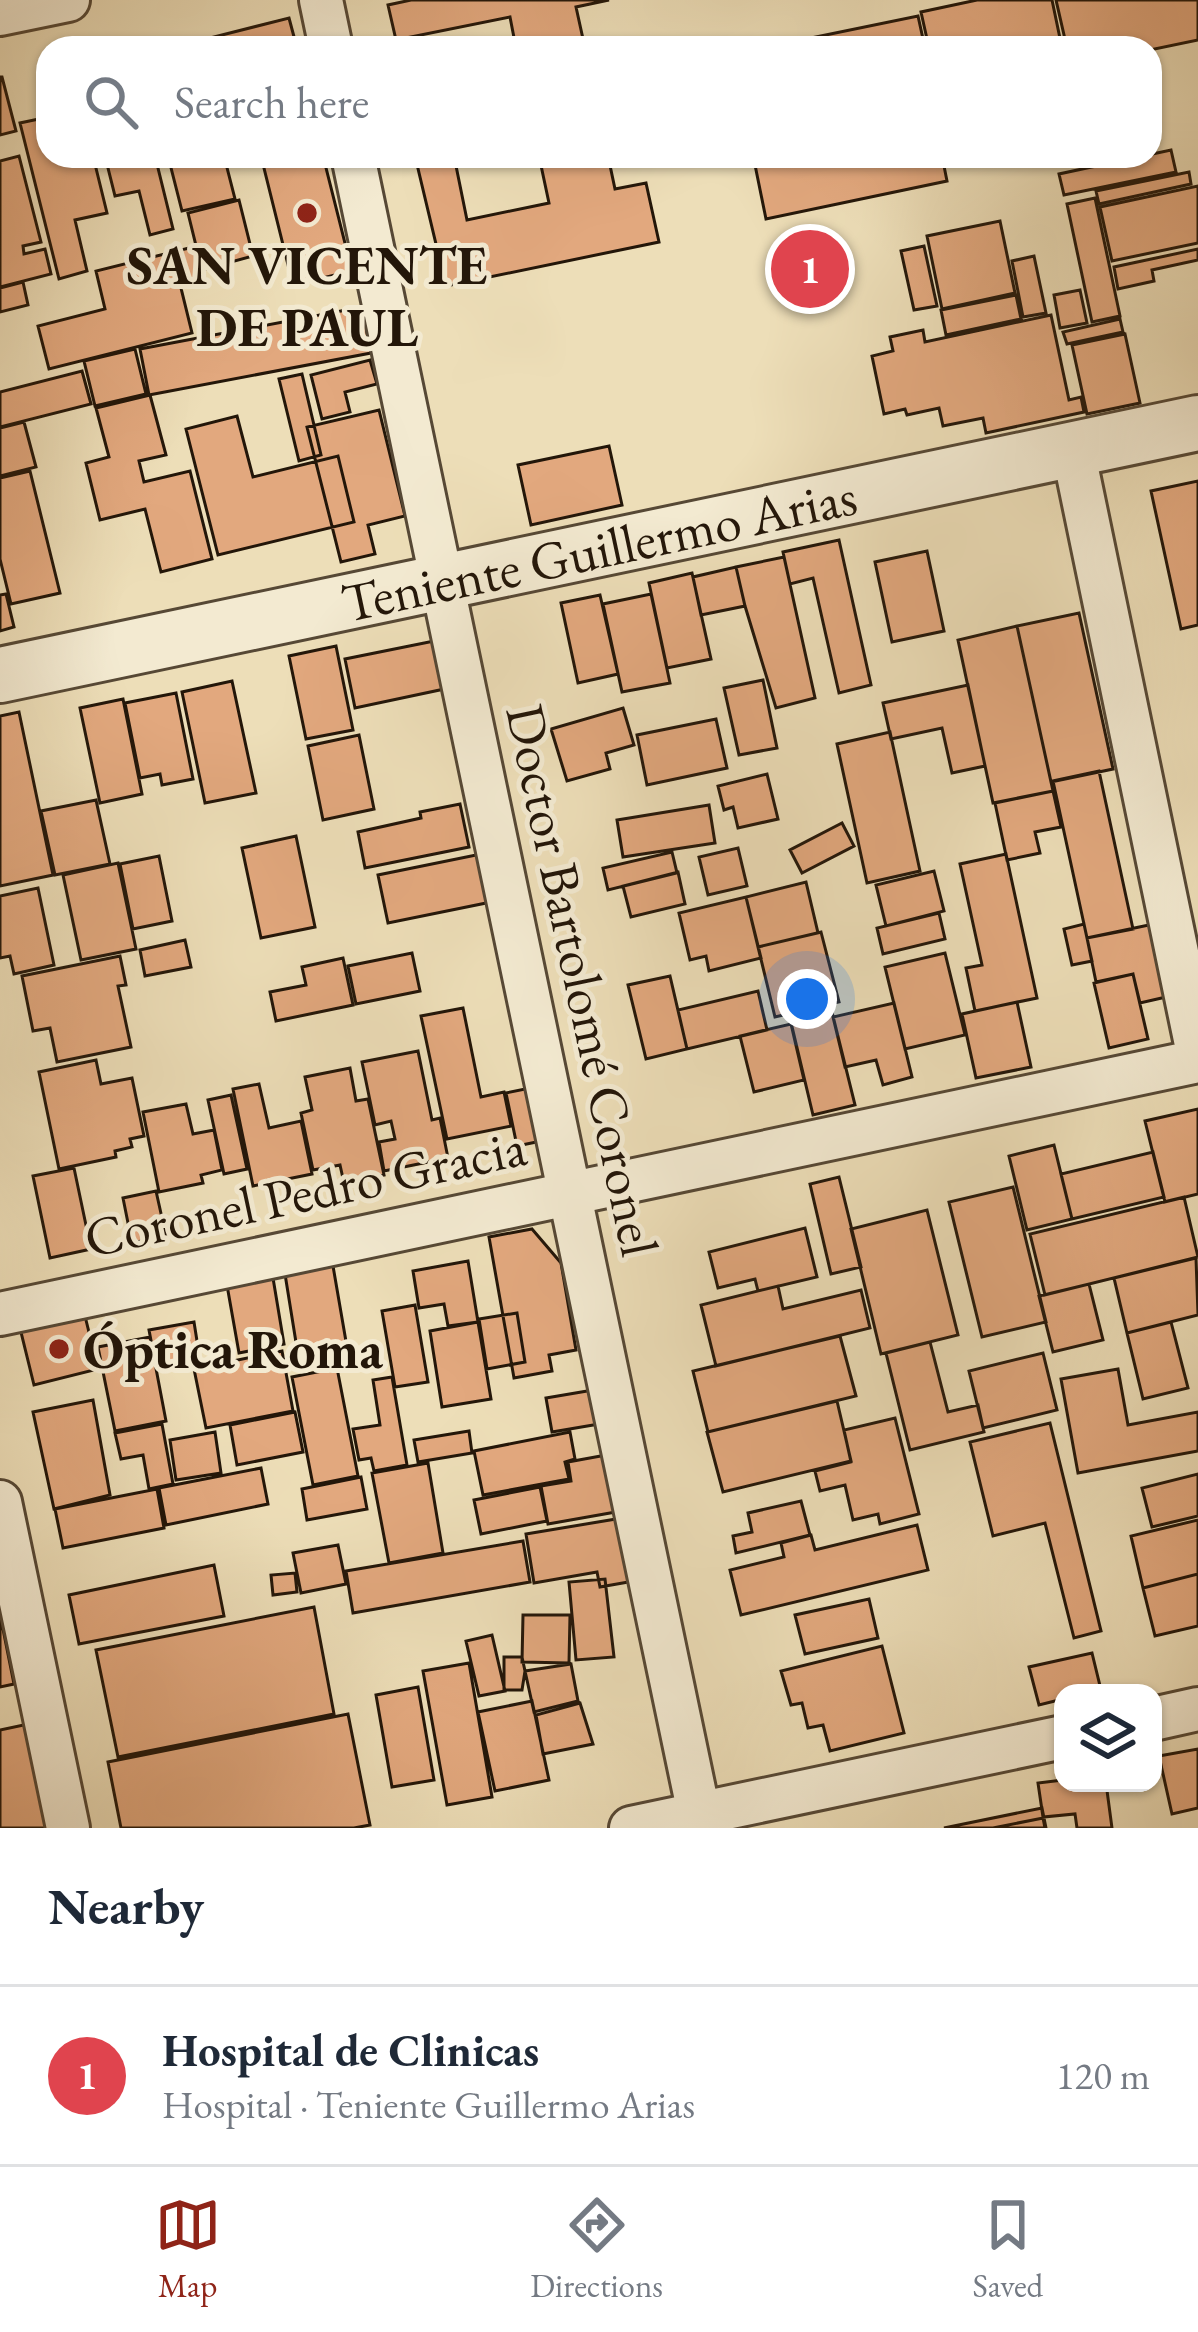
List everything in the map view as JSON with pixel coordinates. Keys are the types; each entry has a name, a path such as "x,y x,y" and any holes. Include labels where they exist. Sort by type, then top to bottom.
{"street":[{"path":"0,14 68,0"},
{"path":"321,0 328,36"},
{"name":"Doctor Bartolomé Coronel","path":"355,168 701,1820"},
{"name":"Teniente Guillermo Arias","path":"0,675 1198,423"},
{"path":"1073,450 1198,1058"},
{"name":"Coronel Pedro Gracia","path":"0,1314 1198,1058"},
{"path":"0,1502 68,1828"},
{"path":"1162,1717 1198,1709"},
{"path":"631,1828 701,1820 1054,1739"}],"building":[{"path":"411,0 609,0 576,7 582,36 514,36 510,17 395,36 388,5"},
{"path":"977,0 1052,0 1060,36 926,36 921,12"},
{"path":"1056,0 1198,0 1198,40 1162,48 1162,36 1064,36"},
{"path":"918,16 922,36 821,36"},
{"path":"289,18 294,36 218,36"},
{"path":"0,77 16,131 0,135"},
{"path":"36,120 36,168 96,168 107,213 75,220 87,271 59,279 20,123"},
{"path":"1171,150 1176,172 1064,195 1059,174 1087,168 1162,168 1162,152"},
{"path":"19,156 41,242 23,246 24,254 45,249 51,274 0,287 0,161"},
{"path":"108,168 158,168 173,229 150,235 139,191 115,196"},
{"path":"171,168 227,168 235,199 182,211"},
{"name":"SAN VICENTE DE PAUL","path":"264,168 326,168 352,271 293,285"},
{"path":"418,168 456,168 467,220 549,203 542,168 611,168 615,189 646,183 659,242 446,286"},
{"path":"756,168 944,168 947,181 766,219"},
{"path":"1189,172 1191,184 1099,204 1096,191"},
{"path":"1198,186 1198,243 1112,261 1100,207"},
{"path":"1095,198 1120,316 1092,322 1067,204"},
{"path":"239,200 253,256 202,270 188,213"},
{"path":"1000,221 1015,293 942,309 927,236"},
{"path":"924,246 937,306 914,310 901,251"},
{"path":"193,247 203,283 181,288 192,333 49,369 38,326 105,309 96,271"},
{"path":"1198,249 1198,260 1152,270 1154,281 1118,289 1114,267"},
{"path":"1034,256 1046,313 1023,317 1012,261"},
{"path":"23,282 28,305 0,312 0,288"},
{"path":"1080,290 1087,323 1060,328 1054,295"},
{"path":"1016,295 1021,319 946,335 941,310"},
{"path":"362,307 371,353 149,395 140,349"},
{"path":"1051,315 1069,400 1081,397 1084,412 986,433 983,418 943,426 939,408 884,414 872,356 893,351 890,337 923,330 925,342"},
{"path":"1120,319 1123,332 1067,344 1063,332"},
{"path":"1125,334 1140,403 1087,414 1072,345"},
{"path":"135,349 146,394 95,406 84,361"},
{"path":"370,360 377,384 345,392 350,412 322,419 311,375"},
{"path":"82,371 91,404 0,427 0,392"},
{"path":"302,374 321,455 299,461 279,379"},
{"path":"150,395 166,455 139,461 144,482 190,471 212,559 161,572 145,509 100,520 86,463 109,457 96,408"},
{"path":"379,410 405,516 368,525 375,554 341,562 307,427"},
{"path":"237,416 253,477 338,456 354,522 218,555 186,429"},
{"path":"24,422 36,467 0,476 0,428"},
{"path":"609,446 622,505 531,525 518,465"},
{"path":"30,471 60,593 11,604 0,559 0,478"},
{"path":"1198,481 1198,625 1181,629 1151,491"},
{"path":"839,540 871,685 839,693 813,578 790,584 783,552"},
{"path":"927,551 944,631 892,642 875,562"},
{"path":"784,557 815,698 776,708 736,567"},
{"path":"736,567 745,606 701,615 693,577"},
{"path":"692,573 711,659 667,668 649,583"},
{"path":"6,594 14,627 0,631 0,595"},
{"path":"651,594 670,683 622,692 603,604"},
{"path":"600,595 618,674 578,683 561,603"},
{"path":"1079,613 1113,769 1051,782 1017,626"},
{"path":"1017,626 1053,791 993,803 958,640"},
{"path":"439,640 449,688 355,708 345,659"},
{"path":"336,646 353,730 306,739 289,656"},
{"path":"763,680 777,748 739,755 724,688"},
{"path":"232,681 256,793 205,803 182,692"},
{"path":"968,685 985,766 952,773 942,728 891,739 883,703"},
{"path":"176,693 193,779 162,785 160,774 140,778 125,703"},
{"path":"123,699 142,794 100,803 80,708"},
{"path":"623,708 634,745 606,753 610,769 567,781 551,729"},
{"path":"19,712 53,875 0,886 0,716"},
{"path":"716,719 727,768 647,785 637,735"},
{"path":"890,732 920,871 867,883 837,744"},
{"path":"359,735 374,809 323,820 308,746"},
{"path":"1099,771 1133,929 1087,938 1053,781"},
{"path":"767,774 778,819 738,828 733,807 724,810 718,786"},
{"path":"1053,791 1061,827 1035,832 1040,853 1007,860 995,803"},
{"path":"96,800 110,864 55,875 41,811"},
{"path":"460,804 469,847 365,868 358,832"},
{"path":"709,805 715,843 623,857 617,820"},
{"path":"842,823 854,846 802,873 790,850"},
{"path":"296,836 315,927 261,938 242,848"},
{"path":"738,848 747,886 708,895 699,857"},
{"path":"672,852 677,873 608,890 603,868"},
{"path":"481,854 491,902 388,923 378,875"},
{"path":"1006,854 1037,998 975,1011 966,968 982,965 960,864"},
{"path":"159,856 172,921 133,929 120,864"},
{"path":"118,863 136,949 81,960 63,875"},
{"path":"934,871 944,911 886,926 876,885"},
{"path":"678,872 685,904 631,917 623,886"},
{"path":"806,882 818,933 758,947 746,897"},
{"path":"38,888 54,965 14,974 10,956 0,958 0,896"},
{"path":"746,897 761,958 709,971 706,956 690,960 679,913"},
{"path":"939,913 945,939 883,954 877,928"},
{"path":"1163,922 1179,994 1140,1003 1133,974 1096,982 1087,938"},
{"path":"1084,924 1092,961 1072,965 1064,929"},
{"path":"821,932 839,1002 775,1017 758,947"},
{"path":"185,940 191,967 145,976 140,950"},
{"path":"412,953 420,991 356,1004 348,966"},
{"path":"945,953 965,1035 905,1049 885,967"},
{"path":"120,956 126,985 118,986 131,1047 57,1062 50,1028 33,1031 22,976"},
{"path":"343,958 353,1005 276,1021 270,992 306,985 302,967"},
{"path":"1133,974 1148,1039 1109,1048 1094,983"},
{"path":"670,976 687,1049 646,1059 628,985"},
{"path":"758,991 767,1030 687,1049 678,1010"},
{"path":"1017,1002 1031,1067 976,1078 962,1014"},
{"path":"894,1003 912,1077 883,1085 876,1060 845,1067 833,1017"},
{"path":"830,1004 855,1105 813,1115 789,1014"},
{"path":"463,1008 481,1097 504,1092 511,1126 447,1139 421,1016"},
{"path":"791,1024 804,1080 754,1092 740,1036"},
{"path":"418,1051 432,1120 440,1118 448,1158 384,1171 379,1142 395,1139 391,1121 375,1125 362,1062"},
{"path":"96,1060 101,1084 132,1078 144,1136 130,1139 132,1147 115,1151 116,1157 59,1169 39,1072"},
{"path":"350,1068 356,1101 368,1099 384,1175 344,1183 340,1165 313,1170 301,1113 312,1110 305,1077"},
{"path":"259,1084 269,1128 301,1121 312,1174 253,1186 233,1089"},
{"path":"540,1086 551,1139 517,1146 506,1093"},
{"path":"231,1095 247,1169 224,1174 208,1100"},
{"path":"186,1104 193,1134 214,1130 222,1170 201,1175 203,1183 159,1192 143,1112"},
{"path":"1198,1109 1198,1194 1165,1202 1145,1121"},
{"path":"1054,1145 1072,1219 1027,1230 1009,1156"},
{"path":"1153,1152 1164,1197 1072,1219 1061,1174"},
{"path":"74,1168 91,1249 50,1258 33,1176"},
{"path":"839,1177 861,1267 831,1274 810,1184"},
{"path":"1013,1187 1046,1322 982,1337 949,1202"},
{"path":"156,1191 166,1236 132,1243 123,1198"},
{"path":"1184,1197 1198,1257 1045,1295 1030,1234"},
{"path":"927,1210 958,1335 881,1354 851,1229"},
{"path":"805,1228 817,1277 758,1291 755,1279 718,1288 709,1252"},
{"path":"532,1229 561,1263 576,1350 549,1355 552,1371 514,1378 489,1237"},
{"path":"1196,1258 1198,1315 1127,1333 1114,1278"},
{"path":"468,1261 478,1322 448,1326 444,1304 419,1308 413,1271"},
{"path":"271,1266 284,1344 239,1353 225,1274"},
{"path":"333,1266 348,1353 299,1361 285,1274"},
{"path":"1089,1284 1103,1340 1053,1352 1039,1296"},
{"path":"778,1286 783,1309 861,1290 870,1328 716,1366 701,1305"},
{"path":"415,1305 428,1382 395,1387 382,1311"},
{"name":"Óptica Roma","path":"84,1312 98,1369 34,1385 20,1328"},
{"path":"517,1313 525,1362 487,1369 479,1319"},
{"path":"194,1322 200,1360 156,1367 149,1330"},
{"path":"478,1322 491,1399 442,1407 430,1331"},
{"path":"1171,1322 1188,1388 1143,1399 1127,1333"},
{"path":"840,1336 856,1396 708,1432 693,1371"},
{"path":"150,1337 166,1421 115,1431 98,1347"},
{"path":"930,1342 948,1412 978,1405 984,1432 910,1450 886,1353"},
{"path":"282,1351 293,1411 206,1428 194,1369"},
{"path":"1043,1353 1057,1410 983,1428 969,1371"},
{"path":"337,1368 358,1476 313,1485 292,1377"},
{"path":"1118,1369 1128,1425 1198,1412 1198,1451 1078,1473 1061,1379"},
{"path":"392,1377 407,1465 374,1471 371,1458 359,1460 353,1429 380,1425 373,1380"},
{"path":"599,1389 605,1423 552,1432 546,1398"},
{"path":"93,1400 110,1495 54,1509 33,1412"},
{"path":"837,1401 851,1461 723,1492 707,1432"},
{"path":"295,1412 303,1452 237,1465 230,1425"},
{"path":"895,1418 919,1514 880,1524 878,1514 853,1520 845,1485 820,1491 815,1471 851,1462 844,1430"},
{"path":"1050,1423 1101,1631 1074,1638 1045,1523 993,1536 970,1442"},
{"path":"162,1424 173,1484 149,1489 143,1455 121,1459 115,1433"},
{"path":"469,1431 472,1453 418,1462 414,1440"},
{"path":"215,1432 221,1473 176,1480 170,1440"},
{"path":"570,1432 575,1459 565,1462 569,1479 483,1495 474,1451"},
{"path":"617,1453 627,1510 548,1524 541,1486 571,1481 568,1462"},
{"path":"428,1463 443,1553 389,1563 372,1473"},
{"path":"261,1468 268,1504 166,1525 159,1488"},
{"path":"1198,1474 1198,1516 1152,1527 1142,1488"},
{"path":"361,1477 367,1509 307,1520 302,1489"},
{"path":"540,1487 547,1521 481,1534 474,1500"},
{"path":"157,1489 164,1528 63,1548 55,1509"},
{"path":"801,1501 810,1535 736,1553 733,1536 752,1532 748,1513"},
{"path":"622,1518 634,1581 600,1587 597,1572 534,1583 526,1534"},
{"path":"1198,1520 1198,1574 1143,1588 1131,1536"},
{"path":"917,1525 928,1570 741,1615 730,1570 784,1557 781,1543 811,1535 815,1550"},
{"path":"523,1541 530,1582 353,1613 346,1571"},
{"path":"338,1545 346,1584 301,1593 293,1553"},
{"path":"214,1565 224,1616 79,1644 69,1595"},
{"path":"295,1573 297,1592 273,1595 271,1575"},
{"path":"1198,1574 1198,1626 1155,1636 1143,1588"},
{"path":"605,1579 614,1657 576,1660 569,1582"},
{"path":"869,1599 878,1638 805,1654 795,1615"},
{"path":"314,1607 334,1714 118,1757 96,1650"},
{"path":"0,1614 14,1684 0,1687"},
{"path":"523,1615 570,1615 569,1663 522,1662"},
{"path":"492,1635 505,1691 479,1696 466,1641"},
{"path":"882,1646 904,1733 830,1751 823,1725 808,1728 802,1703 791,1705 781,1671"},
{"path":"1092,1653 1100,1684 1054,1684 1054,1701 1039,1705 1029,1667"},
{"path":"504,1657 522,1657 522,1690 504,1690"},
{"path":"469,1663 492,1797 447,1805 423,1671"},
{"path":"571,1664 578,1701 534,1712 525,1671"},
{"path":"418,1687 434,1780 392,1787 376,1695"},
{"path":"532,1701 549,1780 495,1791 478,1712"},
{"path":"580,1703 593,1744 543,1754 536,1715"},
{"path":"348,1714 370,1825 121,1828 108,1762"},
{"path":"33,1723 54,1828 0,1828 0,1730"},
{"path":"1198,1749 1198,1808 1172,1814 1162,1755"},
{"path":"1054,1781 1054,1792 1107,1792 1112,1828 1077,1828 1075,1814 1043,1817 1038,1783"},
{"path":"1042,1808 1046,1828 944,1828"},
{"path":"1043,1818 1045,1828 993,1828"}],"place":[{"name":"SAN VICENTE DE PAUL","path":"307,213"},
{"name":"Hospital de Clinicas","path":"810,269"},
{"name":"Óptica Roma","path":"59,1349"}]}
